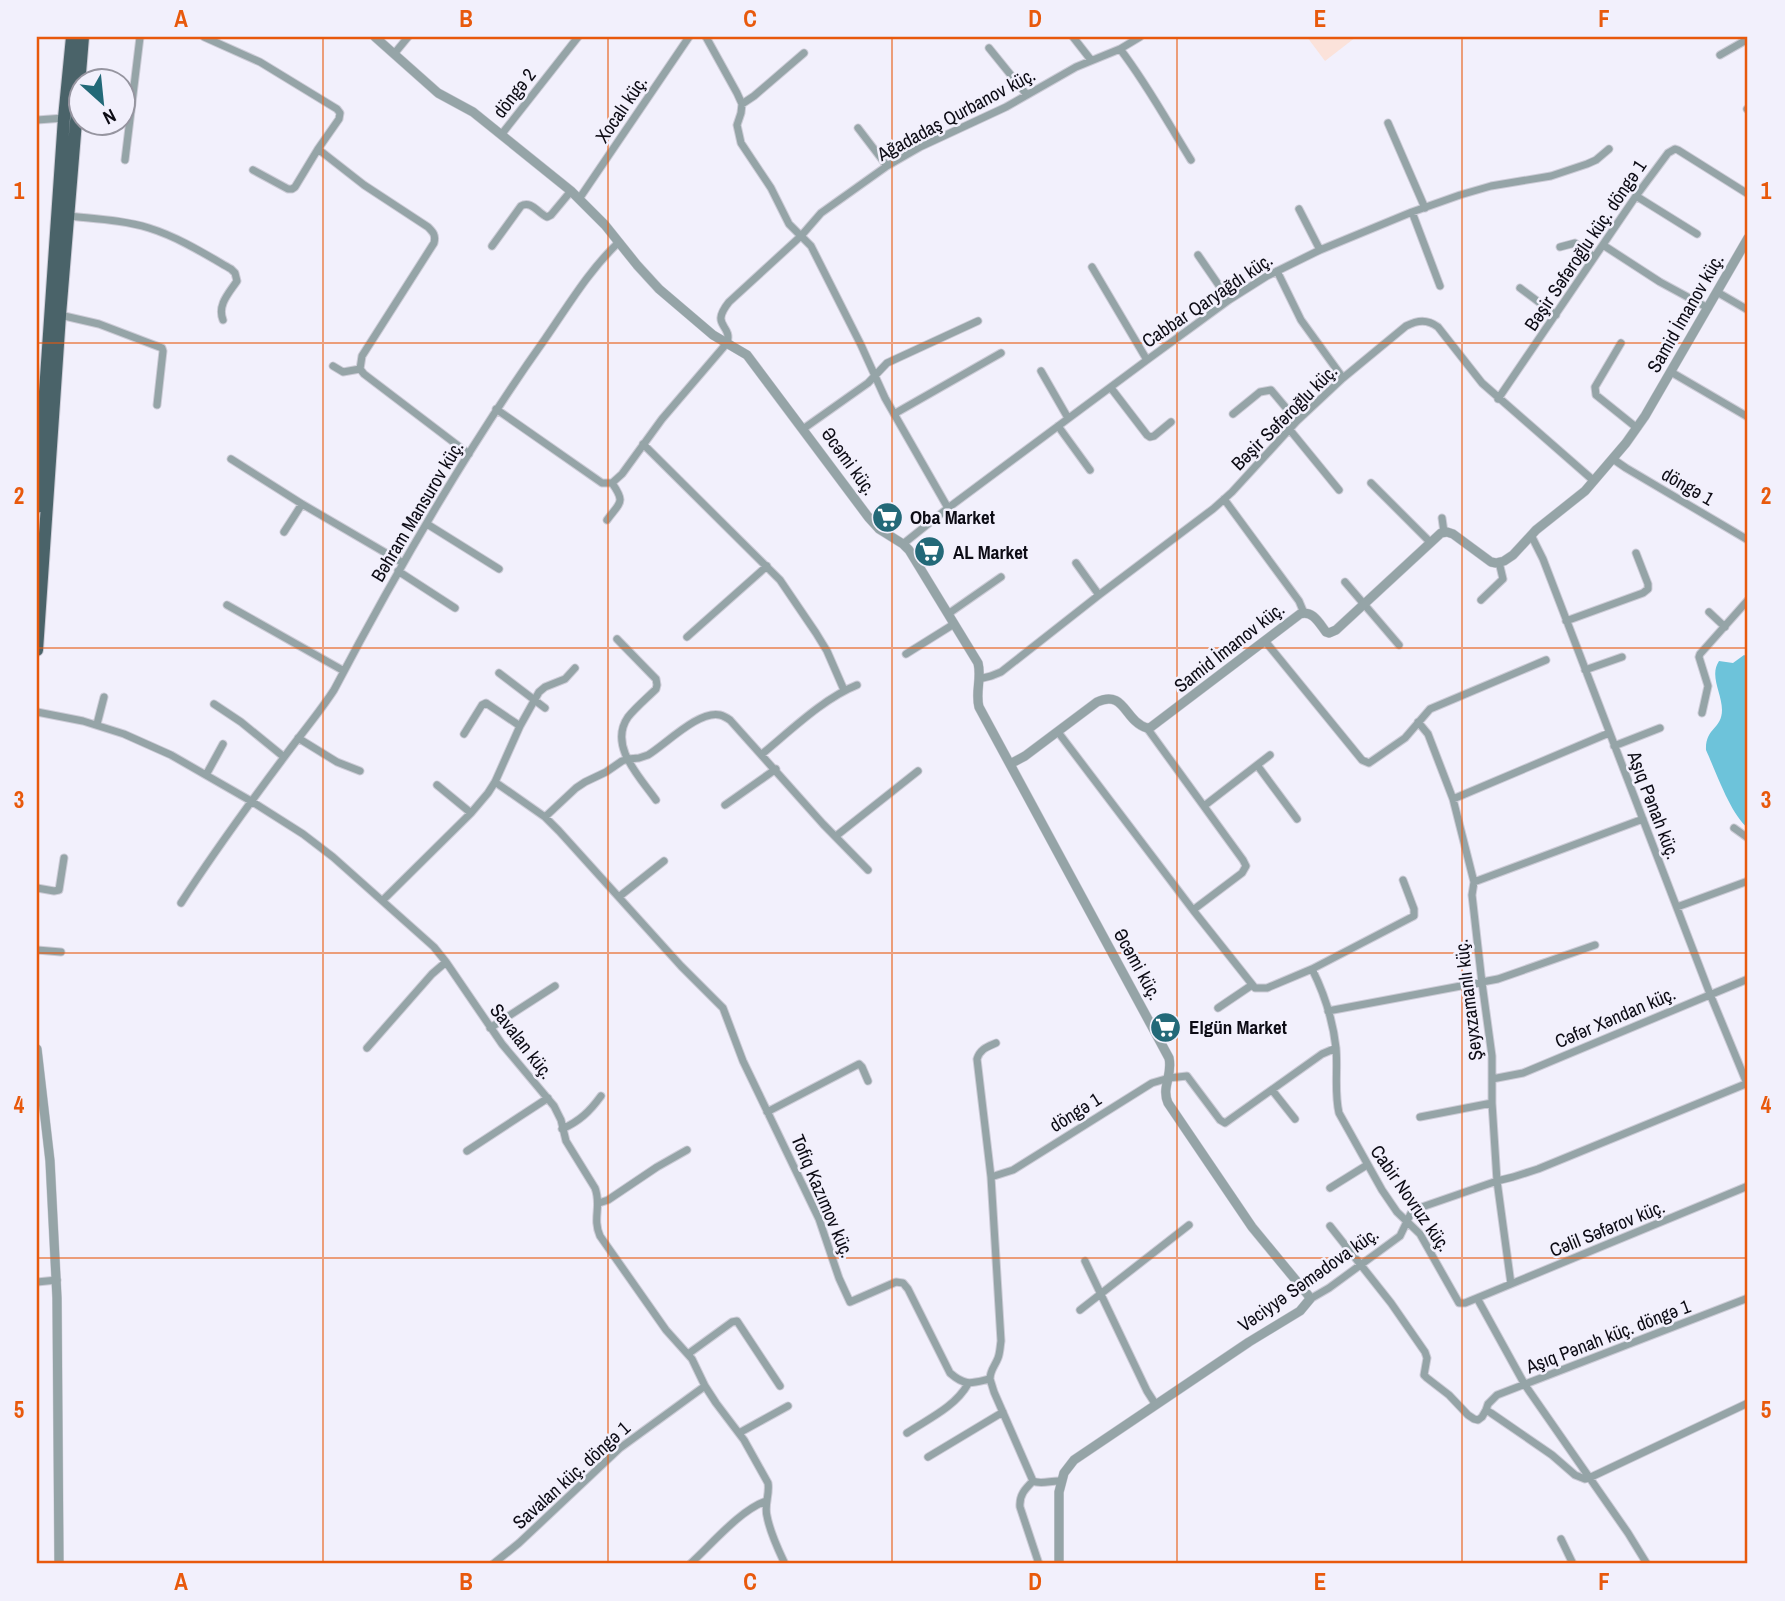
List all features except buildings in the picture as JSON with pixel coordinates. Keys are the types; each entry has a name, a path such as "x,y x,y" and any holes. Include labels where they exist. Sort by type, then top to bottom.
{"main road":[{"path":"37,507 42,353 72,37"},
{"path":"37,650 60,315 83,37"}],"street":[{"path":"125,160 140,37"},
{"path":"204,37 260,62 340,113 339,119 292,189 253,170"},
{"name":"Əcəmi küç.","path":"375,37 438,93 466,108 571,191 605,225 659,289 707,330 747,355 879,529 903,544 978,663 978,703 1165,1049 1171,1074 1165,1097 1171,1110 1252,1227 1310,1299"},
{"path":"394,54 408,37"},
{"name":"döngə 2","path":"501,135 578,37"},
{"name":"Xocalı küç.","path":"579,199 689,37"},
{"path":"706,37 742,104 737,125 741,144 771,188 784,217 811,246 894,414 948,508"},
{"path":"1073,37 1091,60"},
{"name":"Ağadadaş Qurbanov küç.","path":"727,343 728,334 719,318 722,310 801,236 821,213 887,166 920,147 999,110 1091,60 1120,50 1140,37"},
{"path":"1720,55 1748,39"},
{"path":"989,48 1027,94"},
{"path":"1120,50 1160,108 1191,160"},
{"path":"742,104 804,53"},
{"path":"37,120 64,118"},
{"path":"1388,123 1425,208"},
{"path":"858,128 887,166"},
{"path":"318,149 364,185 433,232 434,243 362,356 360,369 469,454"},
{"name":"Cabbar Qaryağdı küç.","path":"903,544 1229,300 1277,271 1412,212 1491,186 1551,176 1596,160 1609,149"},
{"name":"Bəşir Səfəroğlu küç. döngə 1","path":"1498,399 1668,153 1675,149 1748,194"},
{"path":"492,246 521,206 529,204 547,217 571,191"},
{"path":"1636,196 1697,234"},
{"path":"1299,209 1320,250"},
{"path":"1412,212 1440,286"},
{"path":"68,216 151,228 231,269 237,276 237,281 221,307 223,320"},
{"name":"Samid İmanov küç.","path":"1500,562 1509,558 1531,535 1594,481 1637,428 1748,238"},
{"name":"Bəhram Mansurov küç.","path":"181,903 214,852 323,707 398,571 496,409 596,266 619,242"},
{"path":"1560,247 1575,243 1594,257"},
{"path":"1603,245 1660,282 1708,308"},
{"path":"1198,256 1229,300"},
{"path":"1092,267 1147,360"},
{"path":"1277,271 1301,320 1343,378"},
{"path":"1520,288 1556,315"},
{"path":"1717,292 1748,310"},
{"path":"60,315 99,324 162,348 157,405"},
{"path":"803,429 875,376 887,363 978,320"},
{"name":"Bəşir Səfəroğlu küç.","path":"979,679 1001,672 1224,499 1297,421 1343,378 1406,326 1415,322 1431,322 1445,333 1470,369 1498,399 1594,481"},
{"path":"496,409 602,483 612,483 727,343"},
{"path":"1621,343 1594,391 1637,428"},
{"path":"894,414 1001,354"},
{"path":"332,366 342,372 360,369"},
{"path":"1041,371 1069,418"},
{"path":"1671,372 1748,418"},
{"path":"1111,388 1150,437 1171,422"},
{"path":"1233,414 1260,392 1271,390 1297,421"},
{"path":"1058,426 1090,470"},
{"path":"1290,430 1339,490"},
{"path":"643,444 780,580 827,651 844,690"},
{"name":"döngə 1","path":"1614,458 1626,468 1748,540"},
{"path":"231,459 403,563"},
{"path":"607,520 621,502 621,496 612,483"},
{"path":"1371,483 1430,542"},
{"path":"1224,499 1299,601 1304,612"},
{"path":"284,532 302,504"},
{"path":"1442,518 1444,532 1453,534 1491,562 1500,562 1503,579 1481,600"},
{"path":"427,524 499,569"},
{"name":"Samid İmanov küç.","path":"1147,728 1157,724 1304,612 1313,615 1329,633 1340,627 1444,532"},
{"name":"Aşıq Pənah küç.","path":"1531,535 1543,559 1710,994 1748,1084"},
{"path":"1566,621 1648,589 1636,553"},
{"path":"1076,563 1099,595"},
{"path":"687,637 767,566"},
{"path":"398,571 455,608"},
{"path":"948,614 1001,577"},
{"path":"1345,582 1399,645"},
{"path":"1702,713 1708,686 1700,654 1748,600"},
{"path":"227,605 344,671"},
{"path":"1709,612 1724,627"},
{"path":"906,654 954,624"},
{"path":"617,639 656,679 656,689 628,717 621,738 622,750 656,800"},
{"path":"1265,640 1366,763 1373,762 1405,738 1430,709 1546,660"},
{"path":"1585,670 1622,657"},
{"path":"383,901 471,813 495,782 533,701 545,687 565,679 575,668"},
{"path":"499,673 545,708"},
{"path":"762,754 844,690 857,685"},
{"path":"97,724 103,697"},
{"path":"1010,764 1026,756 1097,702 1111,697 1116,699 1138,724 1147,728 1243,860 1245,866 1242,873 1193,910"},
{"path":"464,734 482,705 486,703 520,726"},
{"path":"214,704 284,757"},
{"name":"Savalan küç.","path":"37,712 97,724 161,750 206,775 303,834 423,935 446,962 510,1055 548,1098 561,1120 566,1141 596,1188 599,1203 595,1217 600,1236 666,1330 688,1354 705,1386 739,1433 768,1483 766,1516 785,1564"},
{"path":"545,817 576,788 628,759 648,755 699,718 720,715 730,720 868,870"},
{"name":"Şeyxzamanlı küç.","path":"1418,722 1428,734 1453,799 1474,882 1472,895 1492,1056 1497,1181 1511,1284"},
{"path":"1614,746 1660,728"},
{"path":"1058,732 1255,988 1267,988 1312,969 1414,916 1403,880"},
{"path":"1453,799 1609,733"},
{"path":"298,738 337,762 360,771"},
{"path":"206,775 223,744"},
{"path":"1204,806 1270,755"},
{"path":"1257,765 1297,819"},
{"path":"725,805 776,769"},
{"path":"836,836 918,771"},
{"name":"Tofiq Kazımov küç.","path":"495,782 545,817 723,1008 743,1061 819,1219 850,1302 896,1282 903,1283 950,1374 968,1384"},
{"path":"437,785 471,813"},
{"path":"1474,882 1643,819"},
{"path":"1734,828 1748,838"},
{"path":"37,888 59,890 64,858"},
{"path":"620,896 664,861"},
{"path":"1676,906 1748,881"},
{"path":"1328,1011 1482,983 1595,945"},
{"path":"37,950 61,952"},
{"path":"367,1048 432,974 446,962"},
{"name":"Cabir Novruz küç.","path":"1312,969 1323,993 1336,1048 1336,1101 1339,1113 1381,1190 1397,1212 1426,1242 1459,1303 1477,1298"},
{"name":"Cəfər Xəndan küç.","path":"1492,1079 1523,1073 1748,979"},
{"path":"1218,1008 1252,985"},
{"path":"491,1028 555,986"},
{"path":"996,1042 978,1053 976,1059 991,1177 1000,1341 1000,1352 990,1379 1033,1481 1061,1481 1058,1503 1059,1564"},
{"path":"1169,1078 1187,1076 1220,1120 1225,1122 1322,1054 1336,1048"},
{"path":"37,1049 50,1160 57,1280 59,1564"},
{"path":"767,1112 859,1064 868,1080"},
{"name":"döngə 1","path":"991,1177 1013,1170 1142,1087 1169,1078"},
{"name":"Vəciyyə Səmədova küç.","path":"1061,1481 1074,1460 1249,1342 1300,1311 1310,1299 1400,1236 1411,1213 1419,1208 1538,1169 1748,1084"},
{"path":"1272,1090 1295,1119"},
{"path":"562,1129 590,1111 601,1096"},
{"path":"467,1151 548,1098"},
{"path":"1420,1117 1492,1103"},
{"path":"599,1203 687,1150"},
{"path":"1330,1188 1367,1165"},
{"name":"Cəlil Səfərov küç.","path":"1477,1298 1748,1186"},
{"path":"1080,1310 1189,1225"},
{"path":"1330,1226 1391,1303 1425,1352 1427,1358 1424,1375 1474,1419 1478,1420 1486,1410 1552,1455 1575,1475 1590,1478 1748,1403"},
{"path":"1084,1261 1156,1405"},
{"path":"37,1282 57,1280"},
{"path":"1477,1298 1525,1385 1647,1564"},
{"name":"Aşıq Pənah küç. döngə 1","path":"1486,1410 1497,1395 1748,1298"},
{"path":"688,1354 737,1321 780,1386"},
{"path":"907,1433 952,1404 963,1394 968,1384 990,1379"},
{"name":"Savalan küç. döngə 1","path":"493,1564 620,1448 705,1386"},
{"path":"739,1433 789,1406"},
{"path":"928,1457 1003,1412"},
{"path":"1033,1481 1022,1492 1020,1507 1039,1564"},
{"path":"690,1564 746,1511 766,1501"},
{"path":"1561,1539 1573,1564"}],"shaded area":[{"path":"1307,37 1356,37 1325,61"}],"water":[{"path":"1744,655 1748,657 1748,828 1730,803 1706,750 1708,737 1719,721 1722,710 1716,667 1719,661 1733,663"}],"place":[{"name":"Oba Market","path":"887,517"},
{"name":"AL Market","path":"930,552"},
{"name":"Elgün Market","path":"1166,1027"}]}
